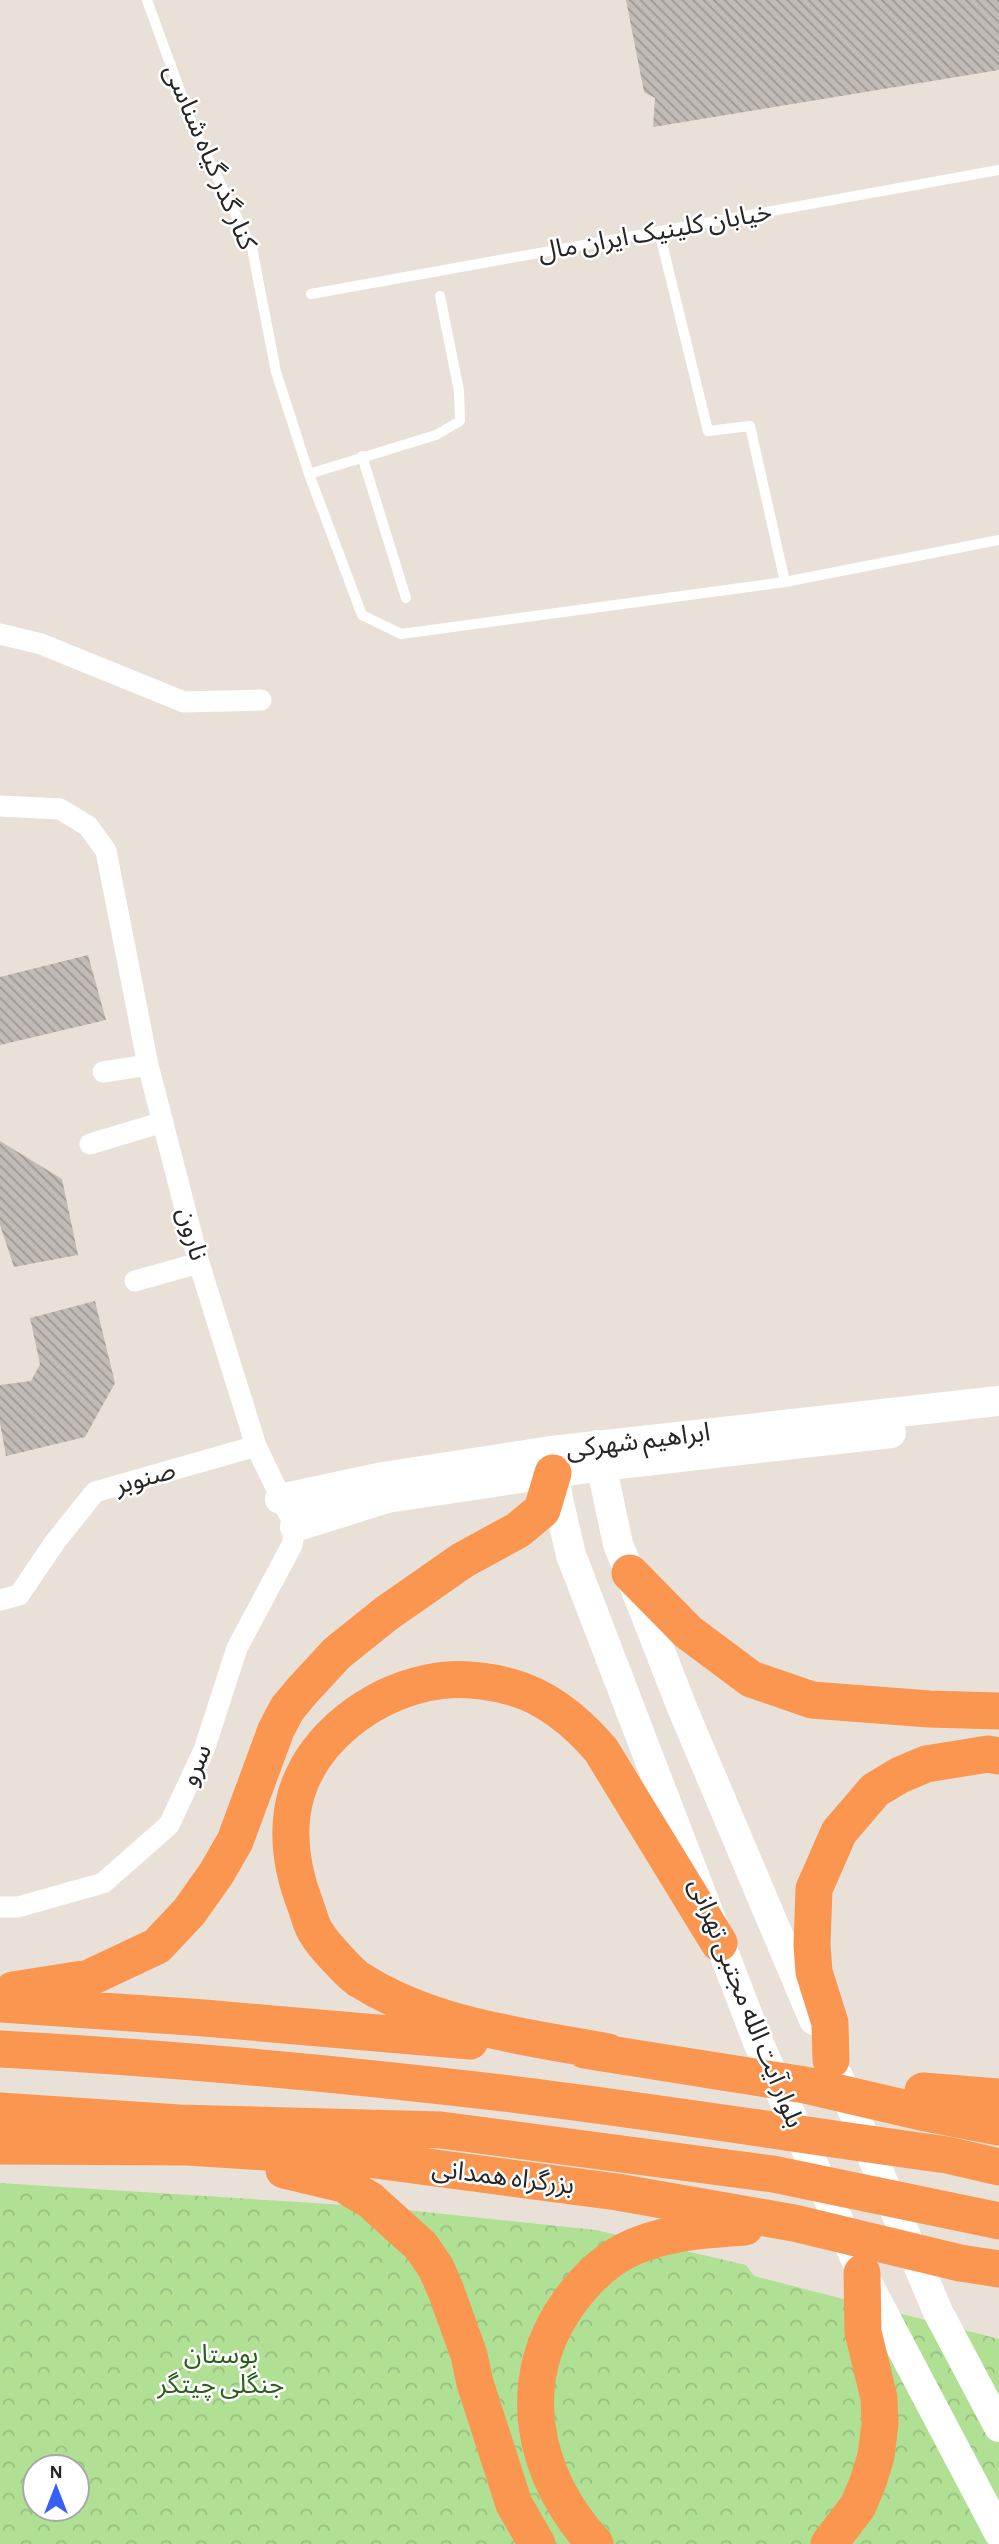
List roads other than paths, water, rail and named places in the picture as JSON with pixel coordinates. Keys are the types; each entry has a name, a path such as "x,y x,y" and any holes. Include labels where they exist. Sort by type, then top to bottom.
{"highway":[{"path":"0,1991 29,1989 89,1978 157,1946 189,1912 228,1852 276,1730 287,1709 337,1653 396,1606 463,1560 519,1530 542,1510 552,1462"},
{"path":"630,1573 688,1632 751,1679 812,1700 929,1709 999,1711"},
{"path":"608,2052 459,2023 405,2003 358,1979 317,1934 295,1871 291,1842 293,1813 297,1793 306,1773 333,1734 374,1703 428,1683 457,1680 485,1682 513,1687 541,1699 582,1728 601,1750 719,1943"},
{"path":"818,2072 830,2022 814,1972 811,1945 814,1889 839,1832 875,1790 900,1775 926,1764 988,1754 999,1756"},
{"path":"0,2004 218,2019 608,2052 818,2072 880,2087 999,2097"},
{"path":"0,2049 133,2056 514,2095 947,2155 999,2167"},
{"path":"818,2072 921,2112 999,2127"},
{"name":"بزرگراه همدانی","path":"0,2111 179,2123 441,2130 773,2174 999,2221"},
{"name":"بزرگراه همدانی","path":"0,2146 188,2147 360,2158 617,2192 794,2223 960,2263 999,2269"},
{"path":"188,2147 343,2185 370,2200 416,2240 436,2269 446,2291 469,2355 475,2383 514,2504 537,2544"},
{"path":"595,2544 579,2525 556,2488 542,2453 537,2427 535,2396 540,2366 548,2339 562,2312 583,2283 624,2251 669,2236 716,2229 794,2223"},
{"path":"829,2544 858,2506 876,2456 880,2424 879,2398 863,2332 862,2273"}],"main road":[{"name":"ابراهیم شهرکی","path":"280,1499 383,1477 552,1462 999,1401"},
{"name":"ابراهیم شهرکی","path":"599,1455 999,1419"},
{"name":"بلوار آیت الله مجتبی تهرانی","path":"599,1455 618,1544 818,2072 938,2312 999,2427"},
{"name":"ابراهیم شهرکی","path":"295,1527 387,1498 552,1462"},
{"name":"بلوار آیت الله مجتبی تهرانی","path":"552,1462 571,1555 758,2042 862,2273 999,2533"},
{"path":"562,1516 573,1505 583,1502 591,1501 610,1509"}],"street":[{"path":"0,634 41,644 184,702 261,700"},
{"name":"نارون","path":"0,806 60,809 88,826 106,851 148,1065 200,1263 256,1446 295,1527"},
{"path":"103,1072 148,1065"},
{"path":"90,1144 163,1122"},
{"path":"135,1280 200,1263"},
{"name":"صنوبر","path":"0,1600 19,1595 55,1542 95,1492 256,1446"},
{"name":"سرو","path":"0,1907 19,1907 103,1884 169,1825 204,1750 237,1648 292,1545 295,1527"}],"lane":[{"name":"کنار گذر گیاه شناسی","path":"147,0 195,132 252,248 276,372 309,474 362,615 401,634 785,582 999,540"},
{"name":"خیابان کلینیک ایران مال","path":"311,294 999,170"},
{"path":"659,231 708,431 750,426 785,582"},
{"path":"309,474 436,435 460,421 459,391 440,296"},
{"path":"362,457 407,598"}],"park label":[{"name":"بوستان جنگلی چیتگر","path":"221,2370"}]}
